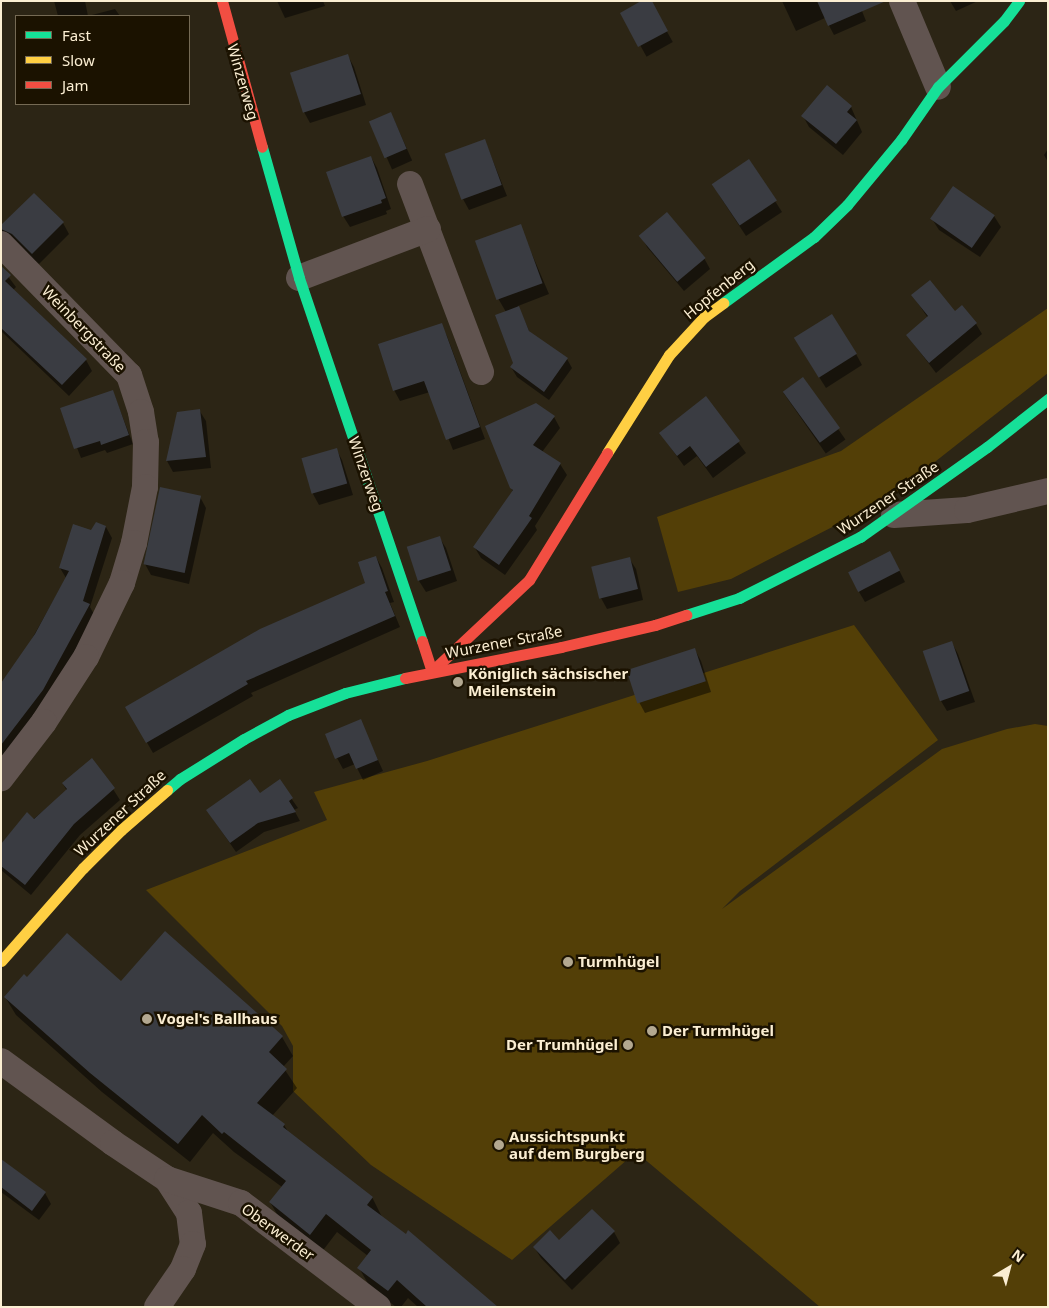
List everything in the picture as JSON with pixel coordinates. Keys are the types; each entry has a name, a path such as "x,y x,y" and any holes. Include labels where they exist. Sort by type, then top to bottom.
{"street":[{"name":"Winzerweg","path":"222,1 300,278 432,671"},
{"path":"902,1 938,87"},
{"name":"Hopfenberg","path":"432,671 529,580 636,406 670,355 704,317 762,273 814,238 901,140 938,87 1004,21 1019,1"},
{"path":"410,184 481,372"},
{"path":"300,278 428,229"},
{"name":"Weinbergstraße","path":"1,244 129,375 141,412 146,442 145,487 134,543 122,583 86,657 44,722 1,778"},
{"name":"Wurzener Straße","path":"1,961 83,868 122,830 180,779 288,715 345,693 432,671 561,647 655,625 739,598 860,537 894,515 987,447 1048,399"},
{"path":"894,515 967,510 1048,492"},
{"name":"Oberwerder","path":"1,1061 167,1179 241,1204 378,1307"},
{"name":"Oberwerder","path":"157,1307 183,1269 193,1244 189,1213 167,1179"}],"shaded area":[{"path":"1048,308 1048,373 889,498 731,579 678,592 657,517 841,451"},
{"path":"854,625 938,740 740,891 722,909 942,749 1007,729 1035,724 1048,726 1048,1307 820,1307 636,1152 512,1260 371,1165 293,1091 293,1046 282,1026 146,890 327,820 314,792 427,761"}],"building":[{"path":"641,1 652,1 668,31 638,47 620,13"},
{"path":"817,1 886,1 828,26"},
{"path":"348,54 361,94 303,113 290,73"},
{"path":"827,85 852,106 847,112 857,120 836,144 801,116"},
{"path":"391,112 407,149 385,158 369,121"},
{"path":"485,139 502,185 461,200 445,154"},
{"path":"371,156 386,198 381,200 382,203 342,217 326,172"},
{"path":"749,159 777,200 740,226 712,184"},
{"path":"953,186 995,215 972,248 930,219"},
{"path":"34,193 64,222 32,254 12,234 1,229 1,225"},
{"path":"667,212 706,258 677,282 639,236"},
{"path":"521,224 543,283 497,300 475,241"},
{"path":"1,266 11,275 5,281 87,359 62,385 1,328"},
{"path":"930,280 955,311 962,305 977,323 929,363 906,335 928,316 911,295"},
{"path":"519,306 529,331 568,358 544,392 510,367 513,363 495,315"},
{"path":"832,314 857,354 819,378 794,338"},
{"path":"442,323 480,427 446,440 424,381 393,391 378,344"},
{"path":"803,377 840,428 820,443 783,392"},
{"path":"113,390 129,435 101,445 100,441 74,449 60,408"},
{"path":"706,396 740,441 706,467 690,446 677,456 659,433"},
{"path":"536,403 555,416 533,445 561,463 529,516 532,518 499,565 473,547 513,490 510,488 485,426"},
{"path":"200,409 206,457 166,461 177,412"},
{"path":"337,448 347,484 312,494 301,458"},
{"path":"160,487 201,496 185,573 144,564"},
{"path":"96,522 106,526 83,601 90,604 43,690 1,745 1,683 35,634 69,571 59,568 73,524 91,530"},
{"path":"440,536 451,570 418,581 407,547"},
{"path":"890,551 900,571 858,592 848,572"},
{"path":"376,556 388,591 385,592 395,616 246,681 248,684 146,743 125,707 260,629 365,583 358,562"},
{"path":"630,557 638,589 599,599 591,567"},
{"path":"952,641 969,691 940,701 923,651"},
{"path":"695,648 706,681 637,704 627,670"},
{"path":"361,719 378,760 356,769 349,753 335,759 325,734"},
{"path":"92,758 115,788 74,824 25,885 1,866 1,844 27,812 34,819 67,789 62,783"},
{"path":"250,779 260,793 280,779 293,798 289,801 296,812 258,823 230,843 206,810"},
{"path":"165,931 283,1036 269,1052 287,1069 257,1103 285,1124 283,1127 373,1197 367,1205 406,1234 408,1230 498,1307 427,1307 397,1280 388,1291 357,1268 371,1250 326,1214 310,1235 269,1202 286,1181 224,1132 222,1134 202,1115 178,1144 90,1073 4,997 24,974 27,977 67,933 121,981"},
{"path":"1,1159 46,1192 32,1211 1,1187"},
{"path":"592,1209 615,1231 565,1280 533,1247 550,1230 559,1240"}],"traffic: fast":[{"path":"723,303 814,237 847,205 901,140 938,87 1004,21 1019,1"},
{"path":"262,147 299,278 422,641"},
{"path":"686,615 739,598 860,537 987,447 1048,399"},
{"path":"167,790 180,779 244,739 288,715 345,693 405,678"}],"traffic: slow":[{"path":"607,453 669,355 704,317 723,303"},
{"path":"1,961 83,868 121,830 167,790"}],"traffic: jam":[{"path":"222,1 262,147"},
{"path":"422,641 432,671 529,580 607,453"},
{"path":"405,678 561,647 655,625 686,615"}],"place":[{"name":"Königlich sächsischer Meilenstein","path":"458,682"},
{"name":"Turmhügel","path":"568,962"},
{"name":"Vogel's Ballhaus","path":"147,1019"},
{"name":"Der Turmhügel","path":"652,1031"},
{"name":"Der Trumhügel","path":"628,1045"},
{"name":"Aussichtspunkt auf dem Burgberg","path":"499,1145"}]}
